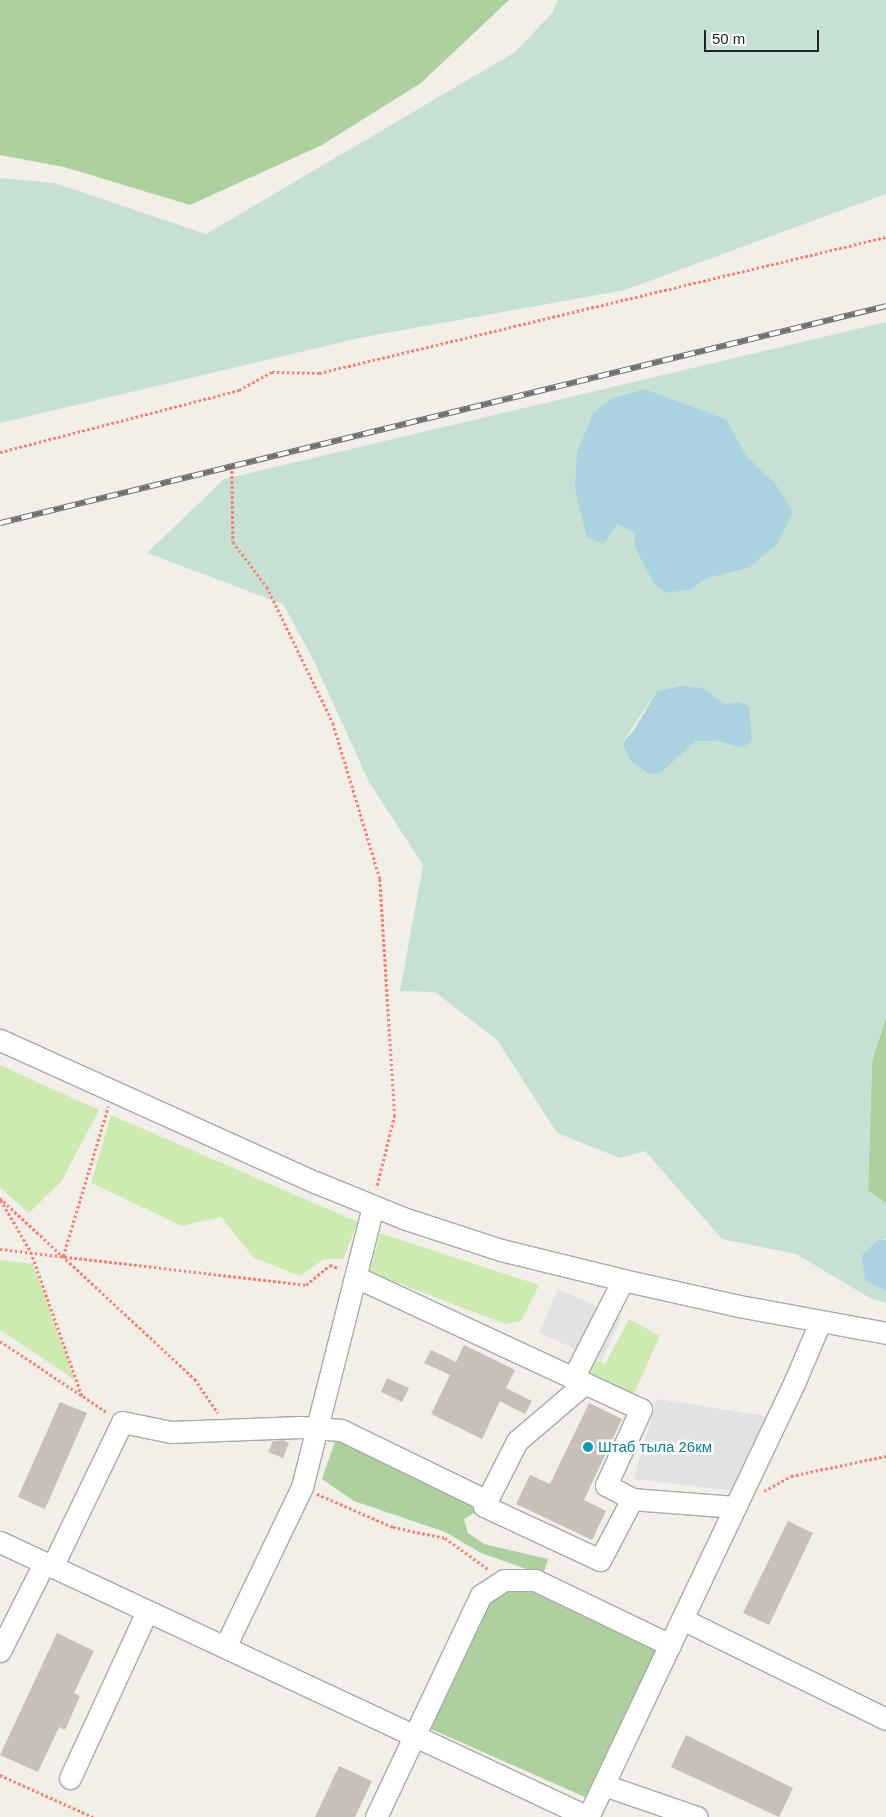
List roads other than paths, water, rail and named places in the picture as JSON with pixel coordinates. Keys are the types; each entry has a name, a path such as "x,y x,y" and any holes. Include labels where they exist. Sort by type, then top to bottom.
{"street":[{"path":"0,1040 372,1206 501,1250 623,1280 820,1322 886,1333"},
{"path":"224,1647 302,1487 356,1277 372,1206"},
{"path":"356,1277 641,1409 606,1485 632,1499 735,1507"},
{"path":"623,1280 579,1381 517,1441 484,1506 600,1560 632,1499"},
{"path":"0,1542 588,1817 670,1646 820,1322"},
{"path":"0,1651 48,1565 122,1422 171,1432 229,1429 316,1428 341,1430 487,1500"},
{"path":"376,1817 412,1735 481,1595 504,1580 535,1580 670,1646"},
{"path":"70,1778 148,1612"},
{"path":"682,1619 886,1719"},
{"path":"604,1785 697,1817"}],"water":[{"path":"645,389 726,419 746,455 775,483 793,512 777,544 748,568 705,579 690,590 665,593 654,584 635,547 635,533 617,524 604,544 587,537 575,488 577,452 594,412 613,398"},
{"path":"681,686 703,688 725,704 738,702 749,706 752,740 743,748 716,741 696,741 661,773 649,774 632,762 622,743 634,730 657,691"},
{"path":"879,1239 886,1240 886,1291 865,1280 862,1255"}],"railway":[{"path":"0,523 886,306"}],"place":[{"name":"Штаб тыла 26км","path":"588,1447"}]}
